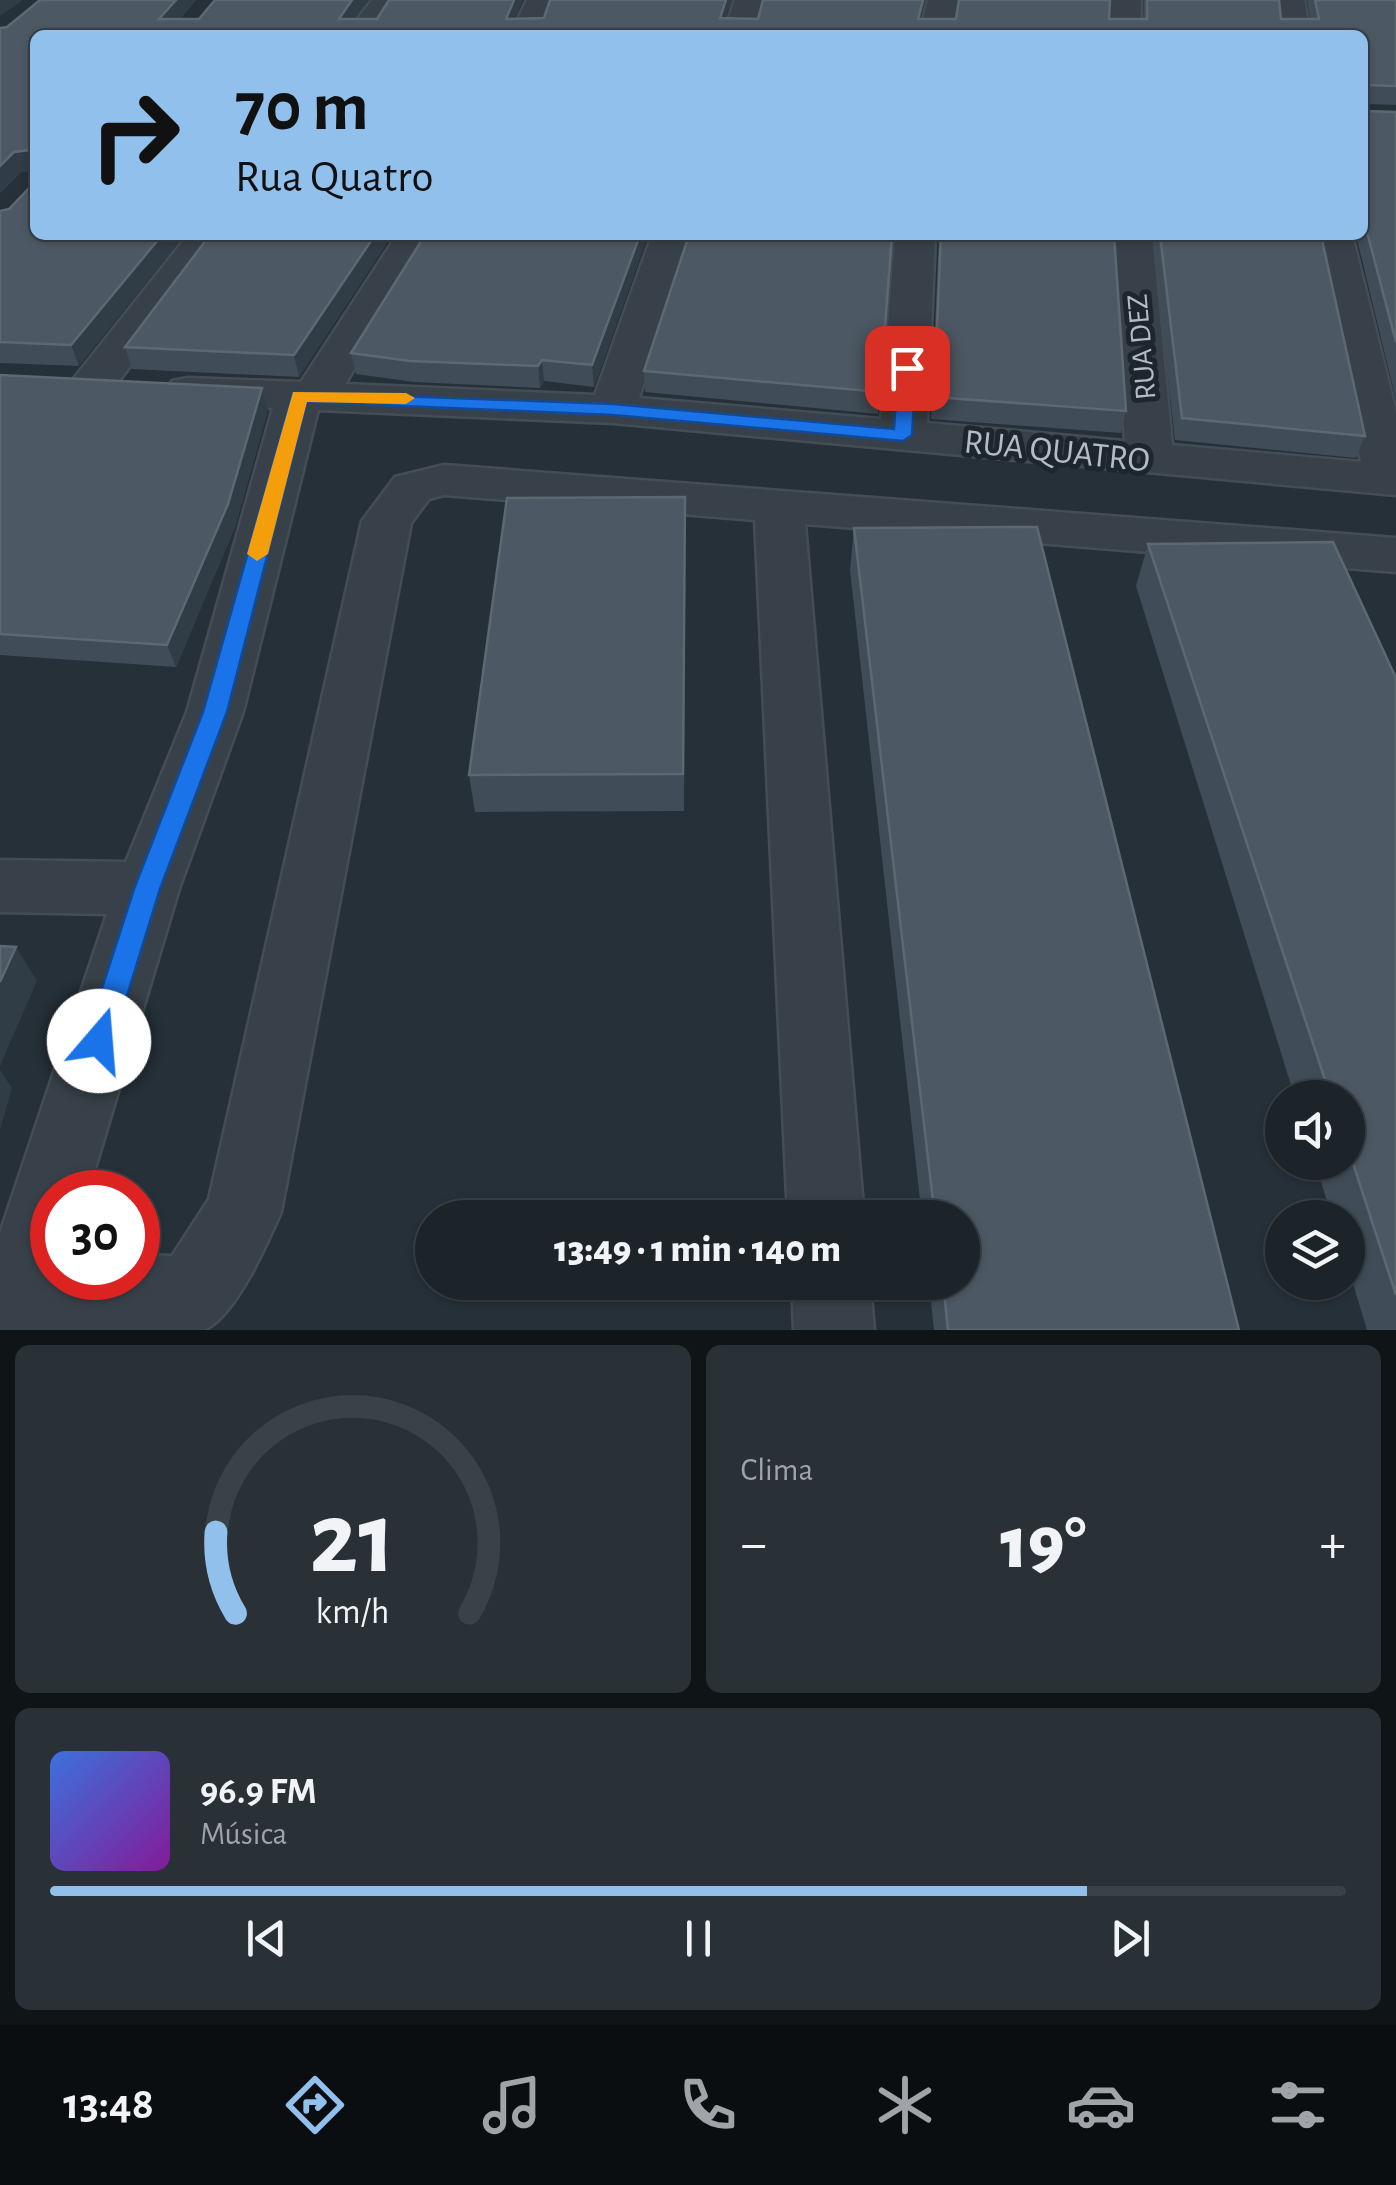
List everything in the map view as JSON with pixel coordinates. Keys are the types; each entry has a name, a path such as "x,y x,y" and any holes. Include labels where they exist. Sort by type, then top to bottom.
{"street":[{"path":"365,30 388,0"},
{"path":"528,30 542,0"},
{"path":"741,30 750,0"},
{"path":"937,30 943,0"},
{"path":"1124,30 1126,0"},
{"path":"1289,0 1293,30"},
{"name":"RUA QUATRO","path":"204,240 73,386 613,410 1392,480"},
{"path":"414,240 308,395 215,712 147,889 13,1310 192,1296 243,1212 386,521 412,488 444,480 1396,556"},
{"path":"613,410 670,240"},
{"path":"903,435 915,240"},
{"name":"RUA DEZ","path":"1132,240 1150,460"},
{"path":"1333,240 1392,480"},
{"path":"780,506 825,1200"},
{"path":"0,886 147,889"},
{"path":"832,1300 834,1330"}],"building":[{"path":"40,0 176,0 159,19 199,19 215,0 352,0 339,19 377,19 389,0 514,0 506,19 544,18 550,0 726,0 720,18 758,19 763,0 923,0 918,19 956,19 959,0 1110,0 1109,19 1147,19 1147,0 1279,0 1281,19 1319,19 1315,0 1396,0 1396,86 1368,85 1368,30 30,30 30,150 14,152 0,166 0,28 7,27"},
{"path":"1368,111 1396,112 1396,342 1368,236"},
{"path":"30,187 30,240 158,240 71,345 0,342 0,211 9,209"},
{"path":"206,240 372,240 294,355 125,347"},
{"path":"422,240 638,240 592,365 542,360 538,366 410,361 351,353"},
{"path":"687,240 892,240 880,392 644,371"},
{"path":"941,240 1114,240 1126,411 934,397"},
{"path":"1161,240 1322,240 1365,436 1182,418"},
{"path":"0,375 262,388 228,504 167,645 0,634"},
{"path":"685,497 683,774 469,775 507,498"},
{"path":"1037,527 1239,1330 948,1330 945,1300 980,1300 980,1200 933,1200 854,528"},
{"path":"1333,542 1396,678 1396,1295 1358,1180 1365,1180 1365,1080 1325,1080 1148,544"},
{"path":"0,946 16,947 0,982"}],"slow traffic":[{"path":"257,554 300,396 406,398"}],"route":[{"path":"99,1041 147,889 215,712 300,396 613,410 903,435 907,368"}]}
